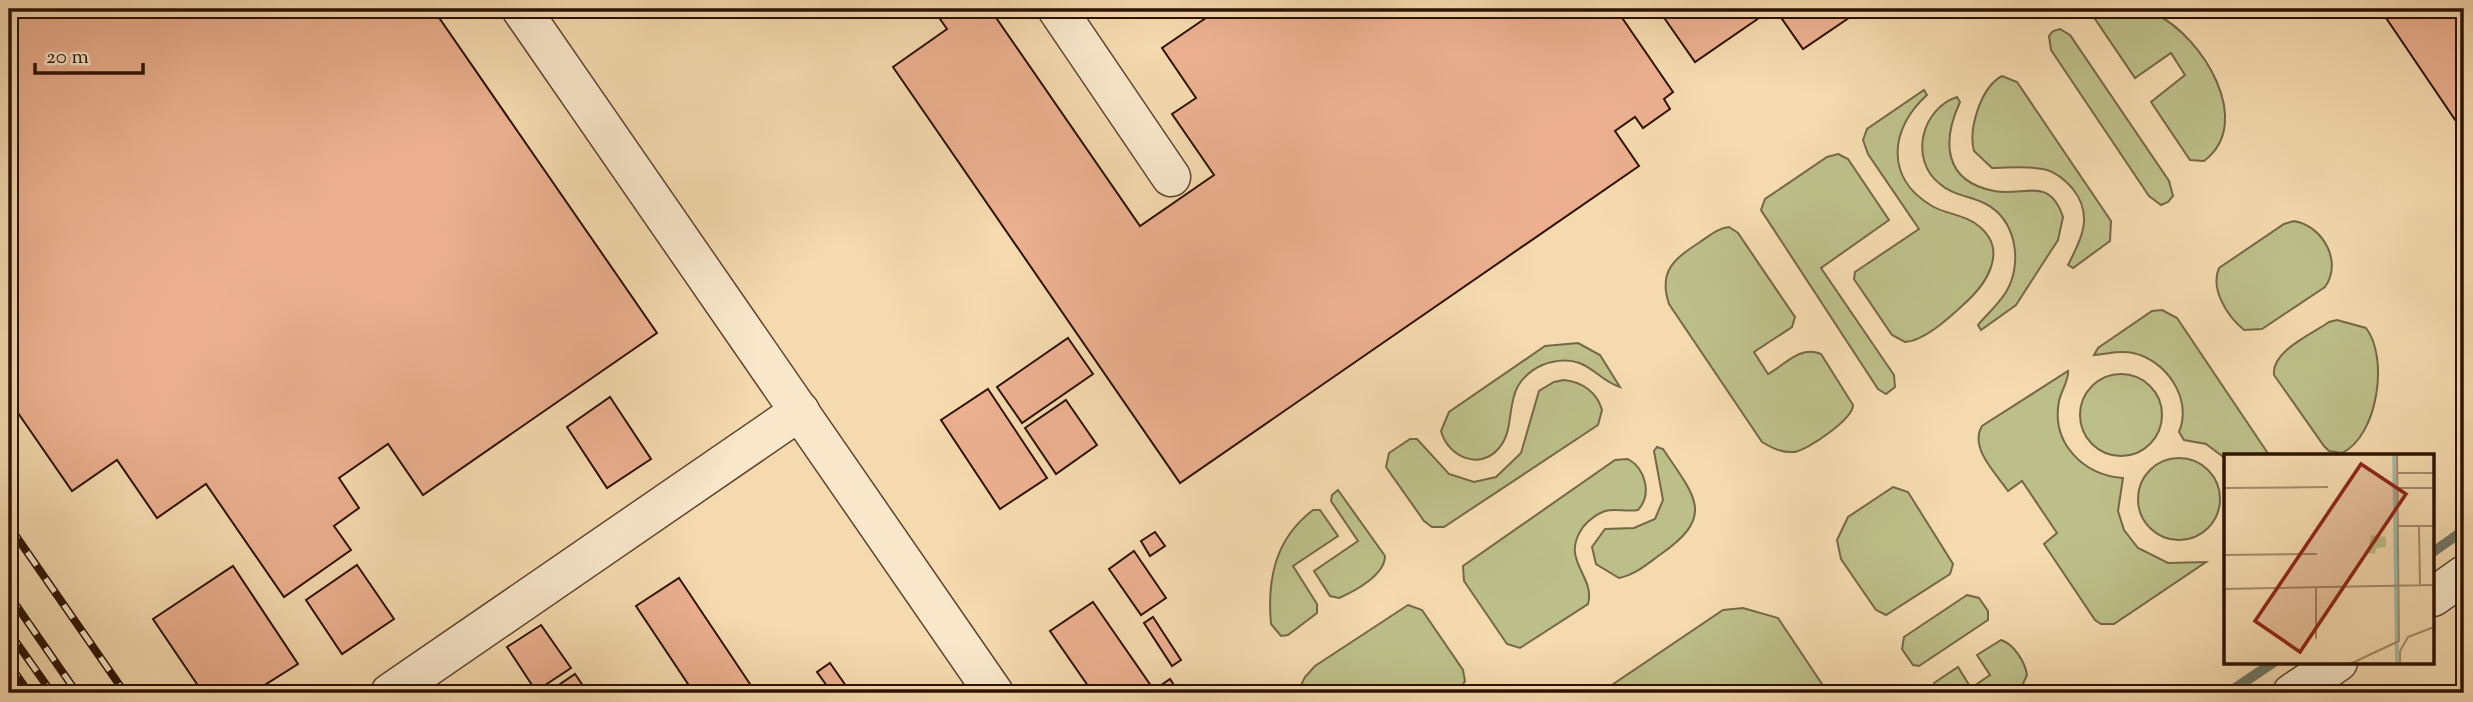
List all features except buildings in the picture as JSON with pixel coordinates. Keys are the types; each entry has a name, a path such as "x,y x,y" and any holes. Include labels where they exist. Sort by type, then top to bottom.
{"street":[{"path":"521,9 993,693"},
{"path":"1057,9 1171,177"},
{"path":"390,693 800,411"},
{"path":"2434,596 2464,575"},
{"path":"2294,693 2335,664"}],"green space":[{"path":"2093,9 2134,9 2157,15 2190,41 2205,60 2224,103 2225,125 2219,144 2204,161 2190,160 2151,102 2185,75 2171,53 2135,78 2093,16"},
{"path":"2060,29 2070,35 2169,181 2173,196 2168,202 2161,205 2149,196 2051,50 2049,36"},
{"path":"2002,76 2017,82 2111,221 2110,241 2073,268 2068,265 2081,237 2084,218 2083,209 2073,189 2058,175 2040,168 1992,168 1974,151 1973,132 1978,109 1988,89"},
{"path":"1924,90 1927,95 1905,122 1900,137 1900,167 1916,195 1937,209 1976,224 1992,244 1993,255 1986,277 1972,297 1936,328 1920,338 1905,342 1892,335 1854,279 1855,272 1919,229 1868,154 1863,140 1867,129"},
{"path":"1957,97 1960,102 1949,145 1956,169 1977,186 1994,191 2043,192 2051,196 2063,217 2058,240 2016,305 1981,330 1978,325 2003,297 2011,281 2014,243 2004,220 1995,210 1945,188 1930,174 1925,162 1923,136 1928,123 1945,103"},
{"path":"1838,154 1848,159 1889,220 1821,268 1894,375 1895,387 1886,394 1878,389 1761,210 1765,199 1827,157"},
{"path":"2294,221 2314,230 2327,246 2331,256 2330,277 2325,287 2262,329 2244,330 2226,310 2218,293 2219,268 2284,224"},
{"path":"1729,227 1738,233 1795,317 1792,327 1754,352 1768,374 1799,354 1821,354 1853,405 1846,418 1829,433 1801,450 1785,452 1762,442 1669,304 1666,293 1667,274 1676,260 1717,231"},
{"path":"2162,310 2177,318 2268,454 2224,454 2224,458 2206,444 2184,440 2179,432 2182,407 2179,394 2166,372 2145,357 2133,353 2094,355 2098,348 2152,311"},
{"path":"2337,320 2366,328 2377,357 2378,376 2376,395 2364,430 2354,444 2342,453 2329,451 2324,446 2274,375 2279,358 2286,351 2329,322"},
{"path":"1578,343 1600,355 1620,387 1574,362 1564,360 1547,363 1528,374 1518,386 1512,401 1507,434 1499,448 1483,459 1474,460 1457,454 1450,448 1441,431 1449,412 1545,346"},
{"path":"2068,371 2059,401 2060,430 2065,443 2083,463 2108,476 2123,478 2118,511 2124,530 2138,548 2168,563 2206,562 2114,624 2101,624 2095,620 2044,544 2057,533 2022,481 2008,491 1986,460 1979,443 1982,426"},
{"path":"2121,374 2137,377 2150,386 2159,399 2162,415 2159,431 2150,444 2137,453 2121,456 2105,453 2092,444 2083,431 2080,415 2083,399 2092,386 2105,377"},
{"path":"1564,380 1577,383 1593,393 1602,410 1598,425 1444,527 1432,527 1424,521 1386,467 1389,453 1410,439 1417,439 1449,474 1474,482 1496,477 1521,453 1539,391 1554,382"},
{"path":"1657,447 1663,449 1691,493 1695,504 1694,516 1689,528 1678,540 1641,569 1619,578 1596,564 1592,547 1605,529 1634,528 1655,519 1663,500 1654,451"},
{"path":"2179,458 2195,461 2208,470 2217,483 2220,499 2217,515 2208,528 2195,537 2179,540 2163,537 2150,528 2141,515 2138,499 2141,483 2150,470 2163,461"},
{"path":"1628,459 1643,476 1646,490 1642,504 1638,510 1609,510 1599,514 1583,527 1577,539 1576,559 1587,585 1588,604 1520,648 1507,644 1464,581 1463,566 1615,460"},
{"path":"1893,487 1908,492 1953,564 1950,574 1886,615 1876,610 1841,559 1837,540 1848,517"},
{"path":"1338,490 1385,556 1384,563 1375,576 1339,598 1330,596 1314,571 1358,541 1331,501 1332,495"},
{"path":"1313,510 1320,510 1338,536 1293,566 1317,604 1317,613 1288,635 1281,636 1271,624 1271,591 1276,561 1290,534"},
{"path":"1967,595 1979,598 1988,611 1988,620 1919,666 1913,665 1902,649 1904,637"},
{"path":"1408,605 1422,610 1463,670 1465,681 1458,692 1297,693 1305,677 1315,666"},
{"path":"1743,608 1778,618 1828,693 1600,693 1723,610"},
{"path":"2001,640 2014,649 2024,665 2027,675 2022,686 2011,693 1935,691 1934,683 1958,667 1971,688 1990,675 1977,655"}],"waterway":[{"path":"2434,551 2464,530"},
{"path":"2228,693 2271,664"}],"railway":[{"path":"9,526 125,693"},
{"path":"9,595 77,693"},
{"path":"9,632 52,693"},
{"path":"9,664 29,693"}]}
